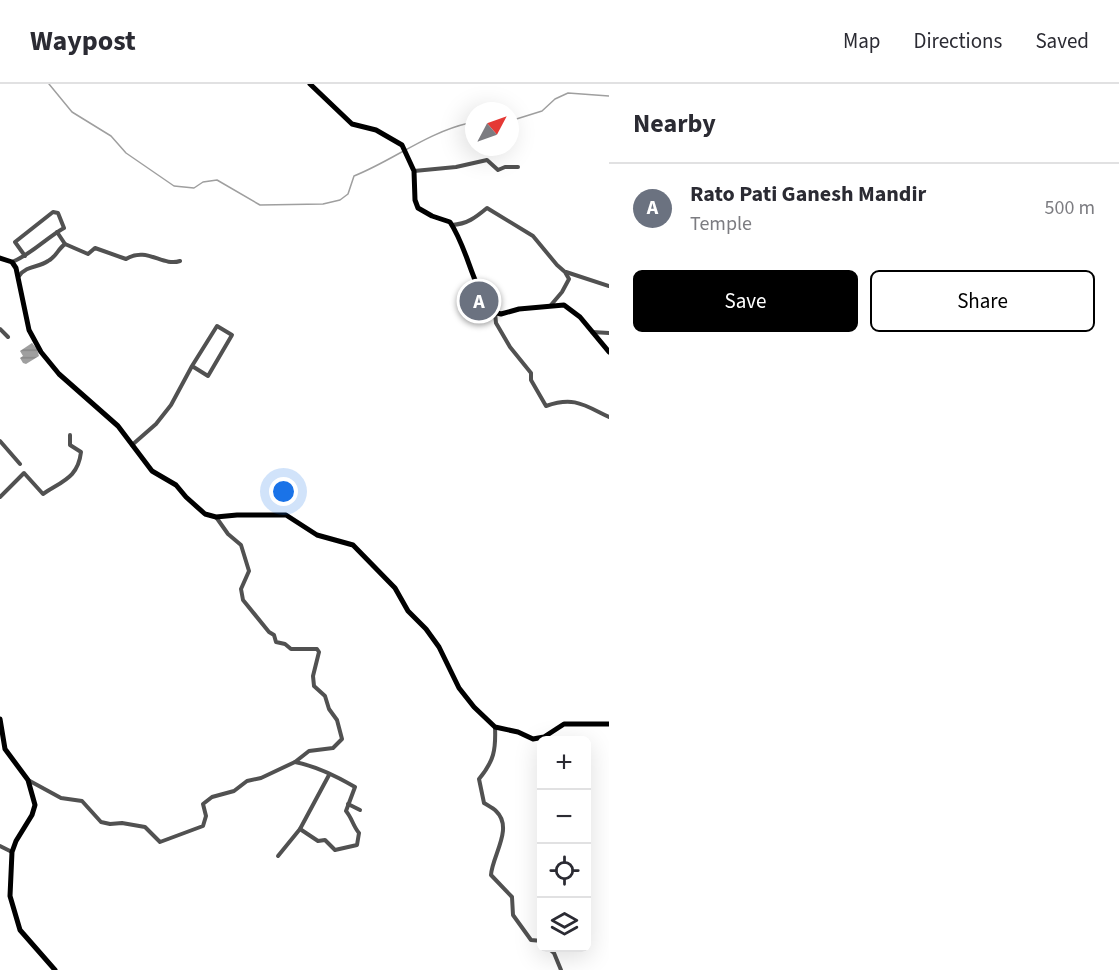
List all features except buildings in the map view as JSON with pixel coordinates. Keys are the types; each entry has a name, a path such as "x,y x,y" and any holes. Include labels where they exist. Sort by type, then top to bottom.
{"main road":[{"path":"310,84 352,124 376,130 402,145 414,171 415,200 418,208 432,216 449,221 452,225 465,251 476,287 495,313 501,314 551,305 567,306 580,317 609,352"},
{"path":"0,258 12,262 19,276 29,330 41,352 59,374 118,426 152,471 176,485 205,514 216,517 286,515 317,535 353,545 395,588 408,611 426,629 439,647 459,688 474,707 495,727 518,732 533,739 544,737 564,724 609,724"},
{"path":"0,719 6,749 28,780 35,805 12,852 9,887 16,920 20,930 55,970"}],"street":[{"path":"414,171 456,167 487,160 498,170 505,167 518,167"},
{"path":"452,225 464,224 475,219 487,208 534,236 569,279 551,305"},
{"path":"12,262 25,256 64,228 58,213 53,212 15,242 25,256"},
{"path":"57,232 65,244 88,254 95,248 126,259 134,254 154,256 173,263 180,261"},
{"path":"19,276 24,269 51,260 59,248 65,244"},
{"path":"565,272 609,286"},
{"path":"495,313 496,323 510,347 531,374 531,380 546,406 559,401 576,401 609,417"},
{"path":"131,445 156,424 171,405 192,366 217,326 232,334 208,376 192,366"},
{"path":"0,329 8,337"},
{"path":"591,332 609,333"},
{"path":"0,497 24,473 43,494 72,477 80,462 81,452 70,445 70,435"},
{"path":"0,441 20,464"},
{"path":"28,780 62,798 82,801 101,822 146,827 160,842 203,826 206,816 203,804 212,797 234,791 247,781 261,778 295,762 309,751 333,748 342,739 337,720 329,709 325,696 314,686 313,676 319,652 316,649 291,649 285,644 276,642 274,635 243,600 241,589 249,571 242,545 228,534 216,517"},
{"path":"495,727 491,765 479,779 484,803 497,811 502,822 503,834 491,875 512,897 513,915 531,940 537,941"},
{"path":"295,762 334,775 355,787 346,811 359,833 357,845 335,850 325,840 318,841 300,829"},
{"path":"278,856 300,829 329,775"},
{"path":"348,804 360,810"},
{"path":"0,846 12,852"},
{"path":"553,952 561,970"}],"shaded area":[{"path":"32,343 39,356 26,364 23,363 20,351"}],"waterway":[{"path":"49,84 72,112 111,136 126,153 174,186 194,188 203,182 217,180 260,205 323,204 340,200 348,194 354,176 424,140 465,124"},
{"path":"519,118 542,111 555,99 568,93 609,96"}],"place":[{"name":"Rato Pati Ganesh Mandir","path":"479,301"}]}
